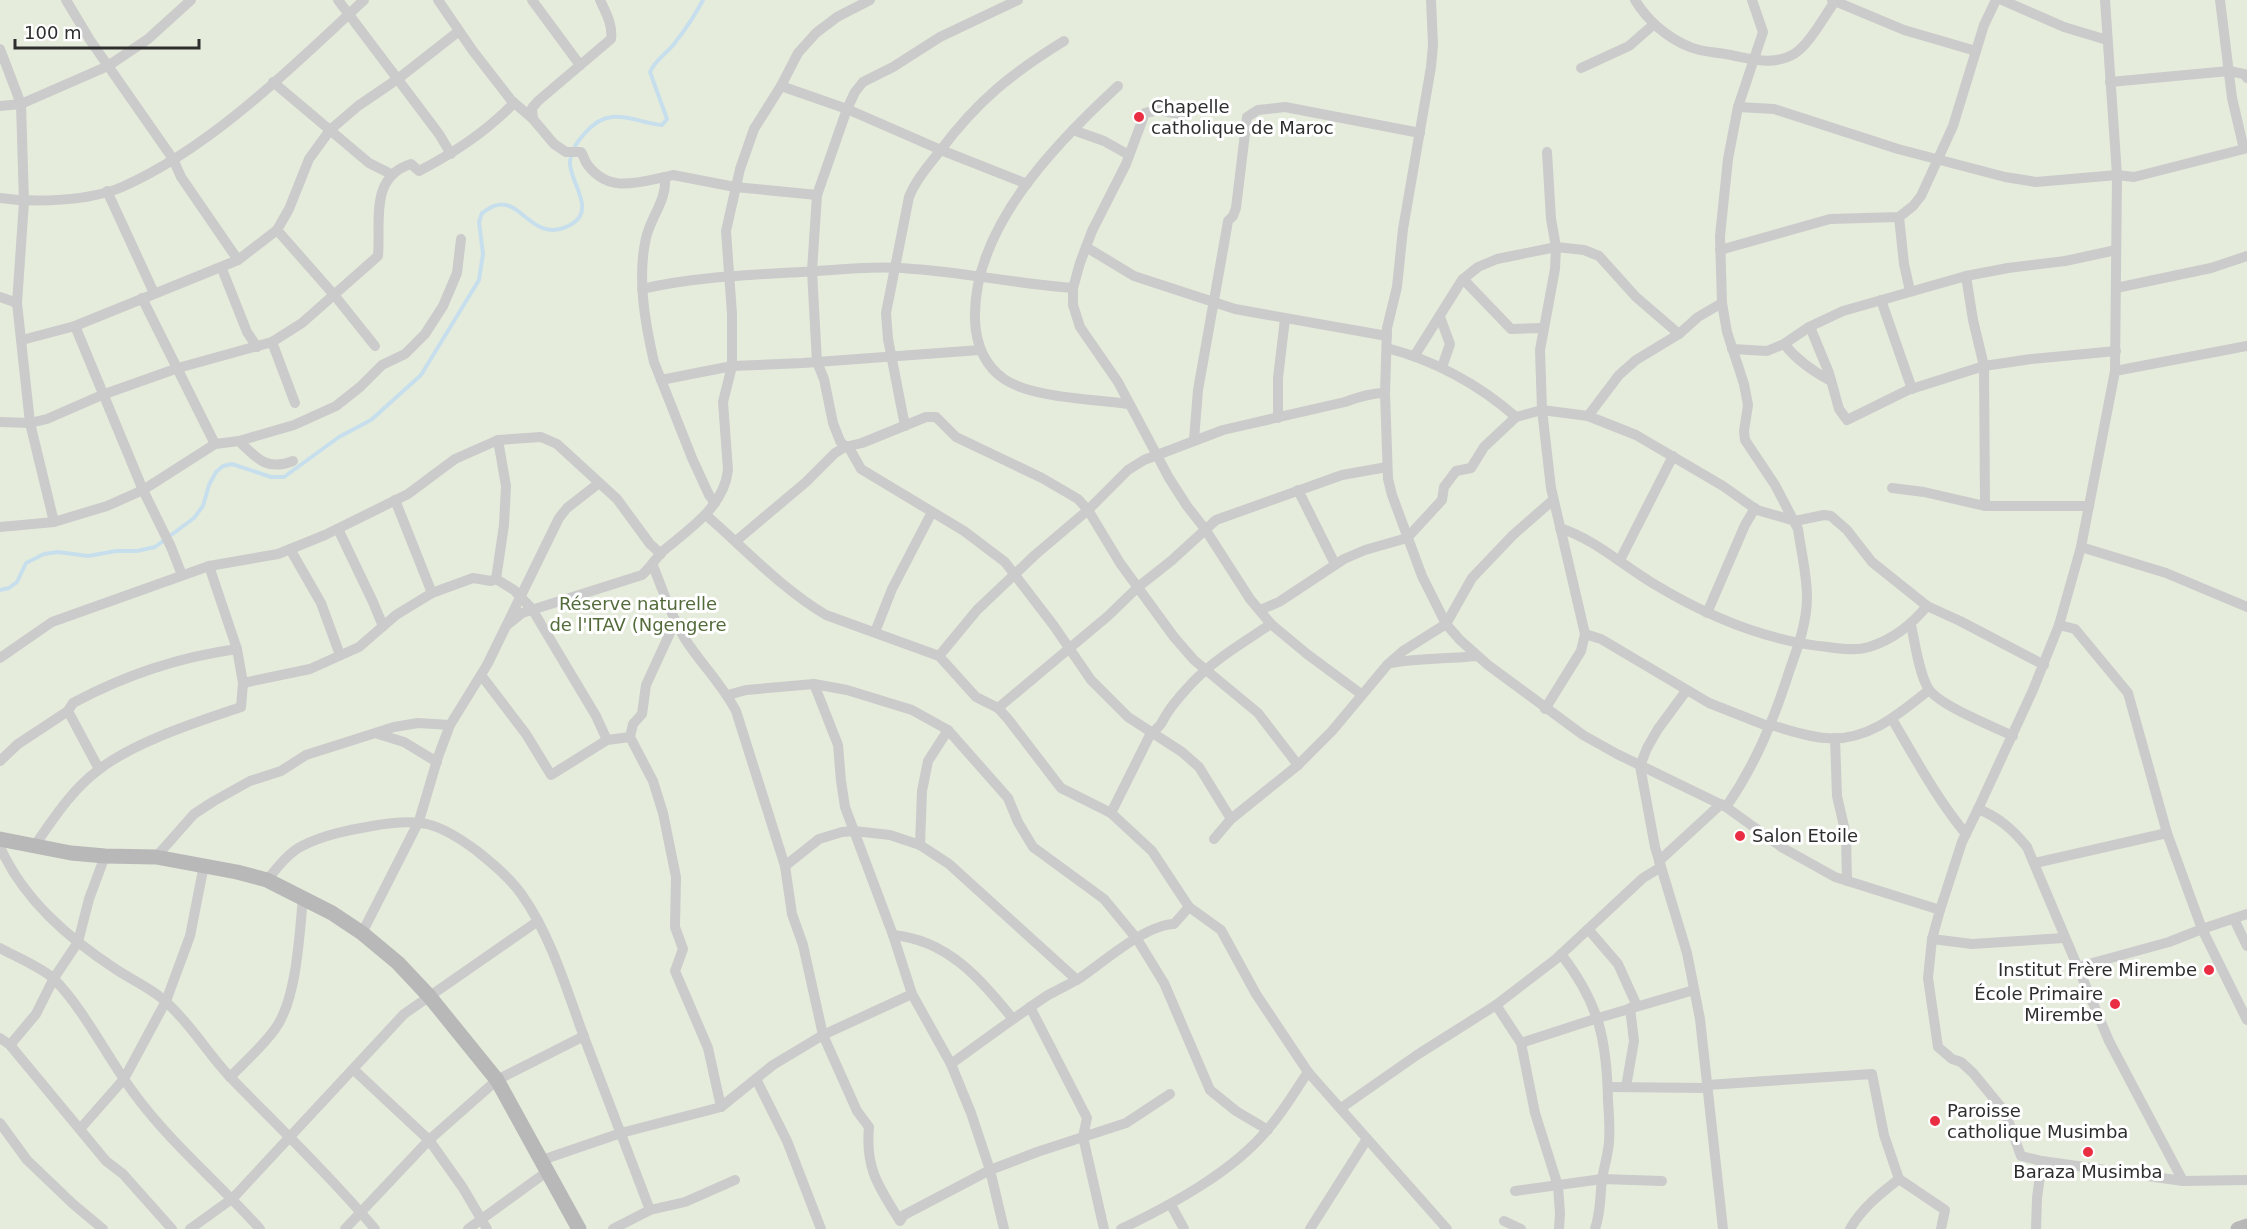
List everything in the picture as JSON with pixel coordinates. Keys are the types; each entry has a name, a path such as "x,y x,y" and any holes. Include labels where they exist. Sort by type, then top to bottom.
{"street":[{"path":"66,0 238,260"},
{"path":"0,106 21,104 108,66 148,39 191,0"},
{"path":"338,0 399,78 440,134 451,154"},
{"path":"0,198 24,202 73,198 107,191 121,187 173,159 222,126 364,0"},
{"path":"438,0 514,103 533,119 554,144 582,152 585,161 595,174 603,179 625,185 683,176 735,187 817,195"},
{"path":"532,0 580,65"},
{"path":"533,119 532,108 538,101 611,39 612,32 600,0"},
{"path":"507,625 522,613 532,609 642,575 653,566 660,554 706,516 715,503 727,479 723,402 732,366 732,314 726,231 735,187 753,129 781,86 798,53 807,42 837,17 870,0"},
{"path":"1018,0 940,37 893,67 863,82 855,92 817,195 812,271 817,362 824,379 833,423 840,441 847,447 861,469 985,545 1005,562 1091,680 1128,717 1182,752 1199,767 1231,819"},
{"path":"1431,0 1433,45 1403,229 1397,287 1387,336 1385,393 1387,467 1392,495 1422,576 1446,624 1477,656 1545,709 1583,735 1640,766 1724,806 1783,848 1818,869 1847,881 1940,910"},
{"path":"1635,0 1653,25 1690,47 1752,60 1776,60 1793,54 1803,46 1834,1 1904,30 1976,51"},
{"path":"1341,1108 1417,1055 1496,1005 1561,954 1724,806 1745,780 1771,726 1799,644 1807,597 1795,520 1745,440 1748,405 1722,303 1720,250 1722,206 1728,159 1738,107 1763,32 1752,0"},
{"path":"1720,250 1830,219 1899,217 1913,206 1921,196 1953,126 1984,26 1996,0"},
{"path":"2002,0 2064,27 2107,40"},
{"path":"2105,0 2117,175 2115,371 2081,547 2059,625 2013,736 1966,834 1932,939 1928,978 1938,1047 1974,1073 2005,1112 2021,1156 2183,1181 2247,1180"},
{"path":"1738,107 1774,110 1898,149 2005,177 2036,182 2117,175 2134,177 2244,149 2232,98 2220,0"},
{"path":"1581,68 1629,46 1653,25"},
{"path":"22,340 75,326 154,293 222,269 238,260 277,230 289,209 309,159 330,130 358,106 399,78 459,31"},
{"path":"905,426 886,313 909,197 914,185 951,135 981,102 1015,72 1064,41"},
{"path":"0,49 21,104 24,202 17,303 30,423 54,522"},
{"path":"2110,82 2229,71 2246,76"},
{"path":"273,82 369,163 391,174"},
{"path":"781,86 848,109 940,150 1027,184"},
{"path":"1118,86 1073,130 1027,184 987,250 975,306 976,333 980,350 992,368 1005,379 1038,393 1128,404"},
{"path":"0,422 30,423 67,412 102,395 178,368 272,342 302,323 378,256 379,204 382,188 391,174 411,164 419,171 451,154 500,117 514,103"},
{"path":"1194,440 1198,390 1228,220 1233,216 1236,208 1247,117 1258,110 1285,107 1420,134"},
{"path":"1184,116 1159,110 1145,113 1129,155 1086,246 1072,288 1073,305 1080,327 1118,382 1156,455 1187,506 1205,529 1250,599 1271,624 1361,694"},
{"path":"1073,130 1104,141 1129,155"},
{"path":"1545,709 1581,651 1585,633 1553,500 1542,410 1540,350 1555,269 1556,247 1551,219 1547,152"},
{"path":"665,177 664,198 649,226 645,241 642,289 651,347 662,380 692,458 715,503"},
{"path":"107,191 154,293"},
{"path":"1899,217 1904,264 1910,291"},
{"path":"277,230 375,346"},
{"path":"0,527 54,522 107,506 143,490 215,444 239,441 294,425 336,406 382,365 405,354 425,334 442,306 457,273 460,239"},
{"path":"1086,246 1134,276 1213,303 1285,319 1387,336"},
{"path":"1415,355 1463,279 1478,267 1497,259 1556,247 1584,250 1599,256 1636,297 1679,333"},
{"path":"1732,349 1767,351 1843,311 1966,276 2065,261 2115,250"},
{"path":"2116,288 2211,268 2247,256"},
{"path":"642,289 729,276 895,268 912,268 980,276 1022,284 1072,288"},
{"path":"222,269 247,332 257,347"},
{"path":"1966,276 1984,366 1985,506"},
{"path":"1463,279 1511,329 1544,327"},
{"path":"0,297 17,303"},
{"path":"142,298 215,444"},
{"path":"1881,300 1911,389"},
{"path":"1588,416 1619,375 1636,360 1722,303"},
{"path":"1440,317 1449,344 1442,367"},
{"path":"1278,418 1278,378 1285,319"},
{"path":"75,326 102,395 182,575"},
{"path":"1810,327 1839,409 1847,420 1911,389 1984,366 2116,351"},
{"path":"272,342 295,403"},
{"path":"1784,344 1804,364 1831,381"},
{"path":"2115,371 2247,346"},
{"path":"1387,348 1415,355 1459,375 1495,399 1516,417"},
{"path":"662,380 732,366 980,350"},
{"path":"939,656 964,623 1035,555 1088,510 1128,470 1156,455 1223,430 1345,402 1358,396 1385,393"},
{"path":"1260,610 1279,603 1335,564 1365,550 1407,538 1442,500 1444,488 1456,471 1471,468 1484,447 1516,417 1542,410 1588,416 1636,435 1723,486 1755,508 1795,520 1831,516 1847,530 1872,562 1927,606 2044,665"},
{"path":"735,541 806,482 835,453 926,417 936,417 956,437 1060,487 1078,499 1088,510 1120,563 1174,637 1206,670 1258,713 1298,765"},
{"path":"0,658 52,622 209,566 250,560 290,549 338,529 408,494 456,459 498,440 541,437 557,444 617,499 660,554"},
{"path":"496,579 504,525 506,486 498,440"},
{"path":"239,441 265,463 280,466 293,461"},
{"path":"1620,560 1673,456"},
{"path":"998,708 1108,616 1216,520 1342,475 1387,467"},
{"path":"362,933 419,821 450,725 481,675 559,518 567,508 599,483"},
{"path":"1892,488 1924,492 1985,506 2089,506"},
{"path":"1298,490 1335,564"},
{"path":"395,500 432,593"},
{"path":"1214,839 1231,819 1298,765 1332,731 1388,664 1403,651 1446,624 1472,578 1513,535 1553,500"},
{"path":"1707,613 1745,525 1755,508"},
{"path":"875,632 892,589 932,513"},
{"path":"706,516 814,608 841,622 939,656 976,697 998,708 1060,788 1111,813 1152,852 1189,907 1221,930 1256,994 1308,1072 1447,1229"},
{"path":"1560,528 1578,534 1620,560 1652,584 1707,613 1799,644 1846,649 1868,647 1911,625 1927,606"},
{"path":"338,529 383,626"},
{"path":"2081,547 2166,573 2247,607"},
{"path":"290,549 321,603 340,655"},
{"path":"35,845 67,800 99,769 178,729 241,707 243,683 237,649 209,566"},
{"path":"653,566 675,622 728,695 736,711 785,866 792,914 803,945 823,1035 857,1111 869,1127 867,1146 874,1179 901,1225"},
{"path":"243,683 310,669 359,647 396,615 432,593 472,578 491,581 496,579"},
{"path":"496,579 521,597 532,609 591,706 607,740"},
{"path":"675,622 646,685 642,714 633,724 630,737 653,781 663,813 676,877 675,927 683,948 675,971 708,1048 721,1107"},
{"path":"1111,813 1151,733 1162,726 1166,714 1179,698 1206,670 1229,651 1271,624"},
{"path":"1911,625 1929,690 1949,704 2013,736"},
{"path":"2059,625 2075,629 2128,693 2167,833 2202,929 2247,1020"},
{"path":"1585,633 1601,639 1709,703 1771,726 1819,737 1835,738 1876,729 1929,690"},
{"path":"0,760 18,744 68,711 73,703 125,678 168,662 200,654 237,649"},
{"path":"1388,664 1410,659 1477,656"},
{"path":"481,675 526,734 551,775 607,740 630,737"},
{"path":"728,695 746,690 814,684 847,690 912,710 948,730 1008,798 1018,822 1033,847 1104,899 1137,939 1164,983 1209,1090 1236,1111 1268,1130"},
{"path":"814,684 838,745 845,807 893,935 912,994 951,1064 972,1113 990,1170 1004,1229"},
{"path":"1686,691 1658,729 1640,766 1653,836 1687,953 1694,990 1703,1042 1723,1229"},
{"path":"68,711 99,769"},
{"path":"1892,719 1953,819 1966,834"},
{"path":"156,857 194,814 250,781 281,771 306,755 418,723 450,725"},
{"path":"920,845 922,791 928,761 948,730"},
{"path":"378,734 404,742 437,762"},
{"path":"1835,738 1837,796 1846,835 1847,881"},
{"path":"1978,809 1992,814 2012,830 2027,847 2109,1041 2183,1181"},
{"path":"267,880 281,863 302,846 345,831 387,823 419,821 435,825 454,834 493,864 522,894 538,921 561,973 650,1210"},
{"path":"785,866 819,839 842,832 890,835 920,845 949,864 1077,980"},
{"path":"2035,863 2167,833"},
{"path":"0,839 71,853 156,857 267,880 303,898 362,933 398,963 429,996 497,1080 579,1229"},
{"path":"0,846 22,888 45,914 114,969 166,1001 230,1077 291,1136 375,1229"},
{"path":"10,1045 36,1014 54,978 78,942 89,899 105,856"},
{"path":"80,1129 124,1079 166,1001 190,936 204,866"},
{"path":"230,1077 275,1029 287,1005 296,961 303,898"},
{"path":"951,1064 1030,1007 1077,980 1137,939 1162,924 1174,924 1189,907"},
{"path":"2078,967 2169,942 2247,914"},
{"path":"2234,919 2247,946"},
{"path":"190,1229 233,1198 404,1014 538,921"},
{"path":"1588,929 1618,964 1633,1007 1634,1041 1626,1087"},
{"path":"893,935 915,937 947,953 984,983 1013,1019"},
{"path":"1932,939 1972,944 2064,938"},
{"path":"0,948 54,978 133,1092 183,1150 233,1198 260,1229"},
{"path":"1561,954 1585,988 1598,1017 1604,1042 1609,1142 1602,1179 1599,1216 1595,1229"},
{"path":"1521,1043 1598,1017 1694,990"},
{"path":"468,1229 485,1225 545,1166 621,1133 721,1107 774,1065 823,1035 912,994"},
{"path":"1496,1005 1521,1043 1535,1113 1558,1186 1559,1229"},
{"path":"1030,1007 1087,1118 1083,1137 1104,1229"},
{"path":"345,1229 429,1140 497,1080 584,1036"},
{"path":"0,1038 10,1045 106,1161 123,1174 172,1229"},
{"path":"354,1070 429,1140 485,1225"},
{"path":"1121,1229 1171,1205 1232,1163 1268,1130 1308,1072"},
{"path":"1608,1087 1707,1087 1872,1074 1884,1135 1899,1179 1945,1210 1941,1229"},
{"path":"756,1079 787,1141 821,1229"},
{"path":"901,1225 904,1215 990,1170 1126,1123 1170,1094"},
{"path":"0,1124 27,1160 103,1229"},
{"path":"1310,1229 1367,1139"},
{"path":"2036,1229 2042,1161"},
{"path":"1515,1191 1602,1179 1662,1181"},
{"path":"1850,1229 1857,1217 1876,1197 1899,1179"},
{"path":"613,1229 650,1210 685,1202 735,1180"},
{"path":"1171,1205 1184,1229"},
{"path":"1504,1221 1521,1229"},
{"path":"2238,1229 2247,1226"}],"green space":[{"name":"Réserve naturelle de l'ITAV (Ngengere","path":"0,0 2247,0 2247,1229 0,1229"}],"waterway":[{"path":"0,590 9,588 17,582 26,563 44,554 58,552 88,556 155,547 194,518 203,506 209,485 216,472 223,466 232,464 271,477 284,477 339,437 371,420 421,375 479,280 483,254 479,222 482,213 492,207 504,205 512,207 537,226 547,229 558,229 572,224 579,218 582,202 570,161 575,146 585,133 597,122 608,118 625,117 662,125 667,119 650,72 671,48 703,0"}],"place":[{"name":"Chapelle catholique de Maroc","path":"1139,117"},
{"name":"Salon Etoile","path":"1740,836"},
{"name":"Institut Frère Mirembe","path":"2209,970"},
{"name":"École Primaire Mirembe","path":"2115,1004"},
{"name":"Paroisse catholique Musimba","path":"1935,1121"},
{"name":"Baraza Musimba","path":"2088,1152"}]}
